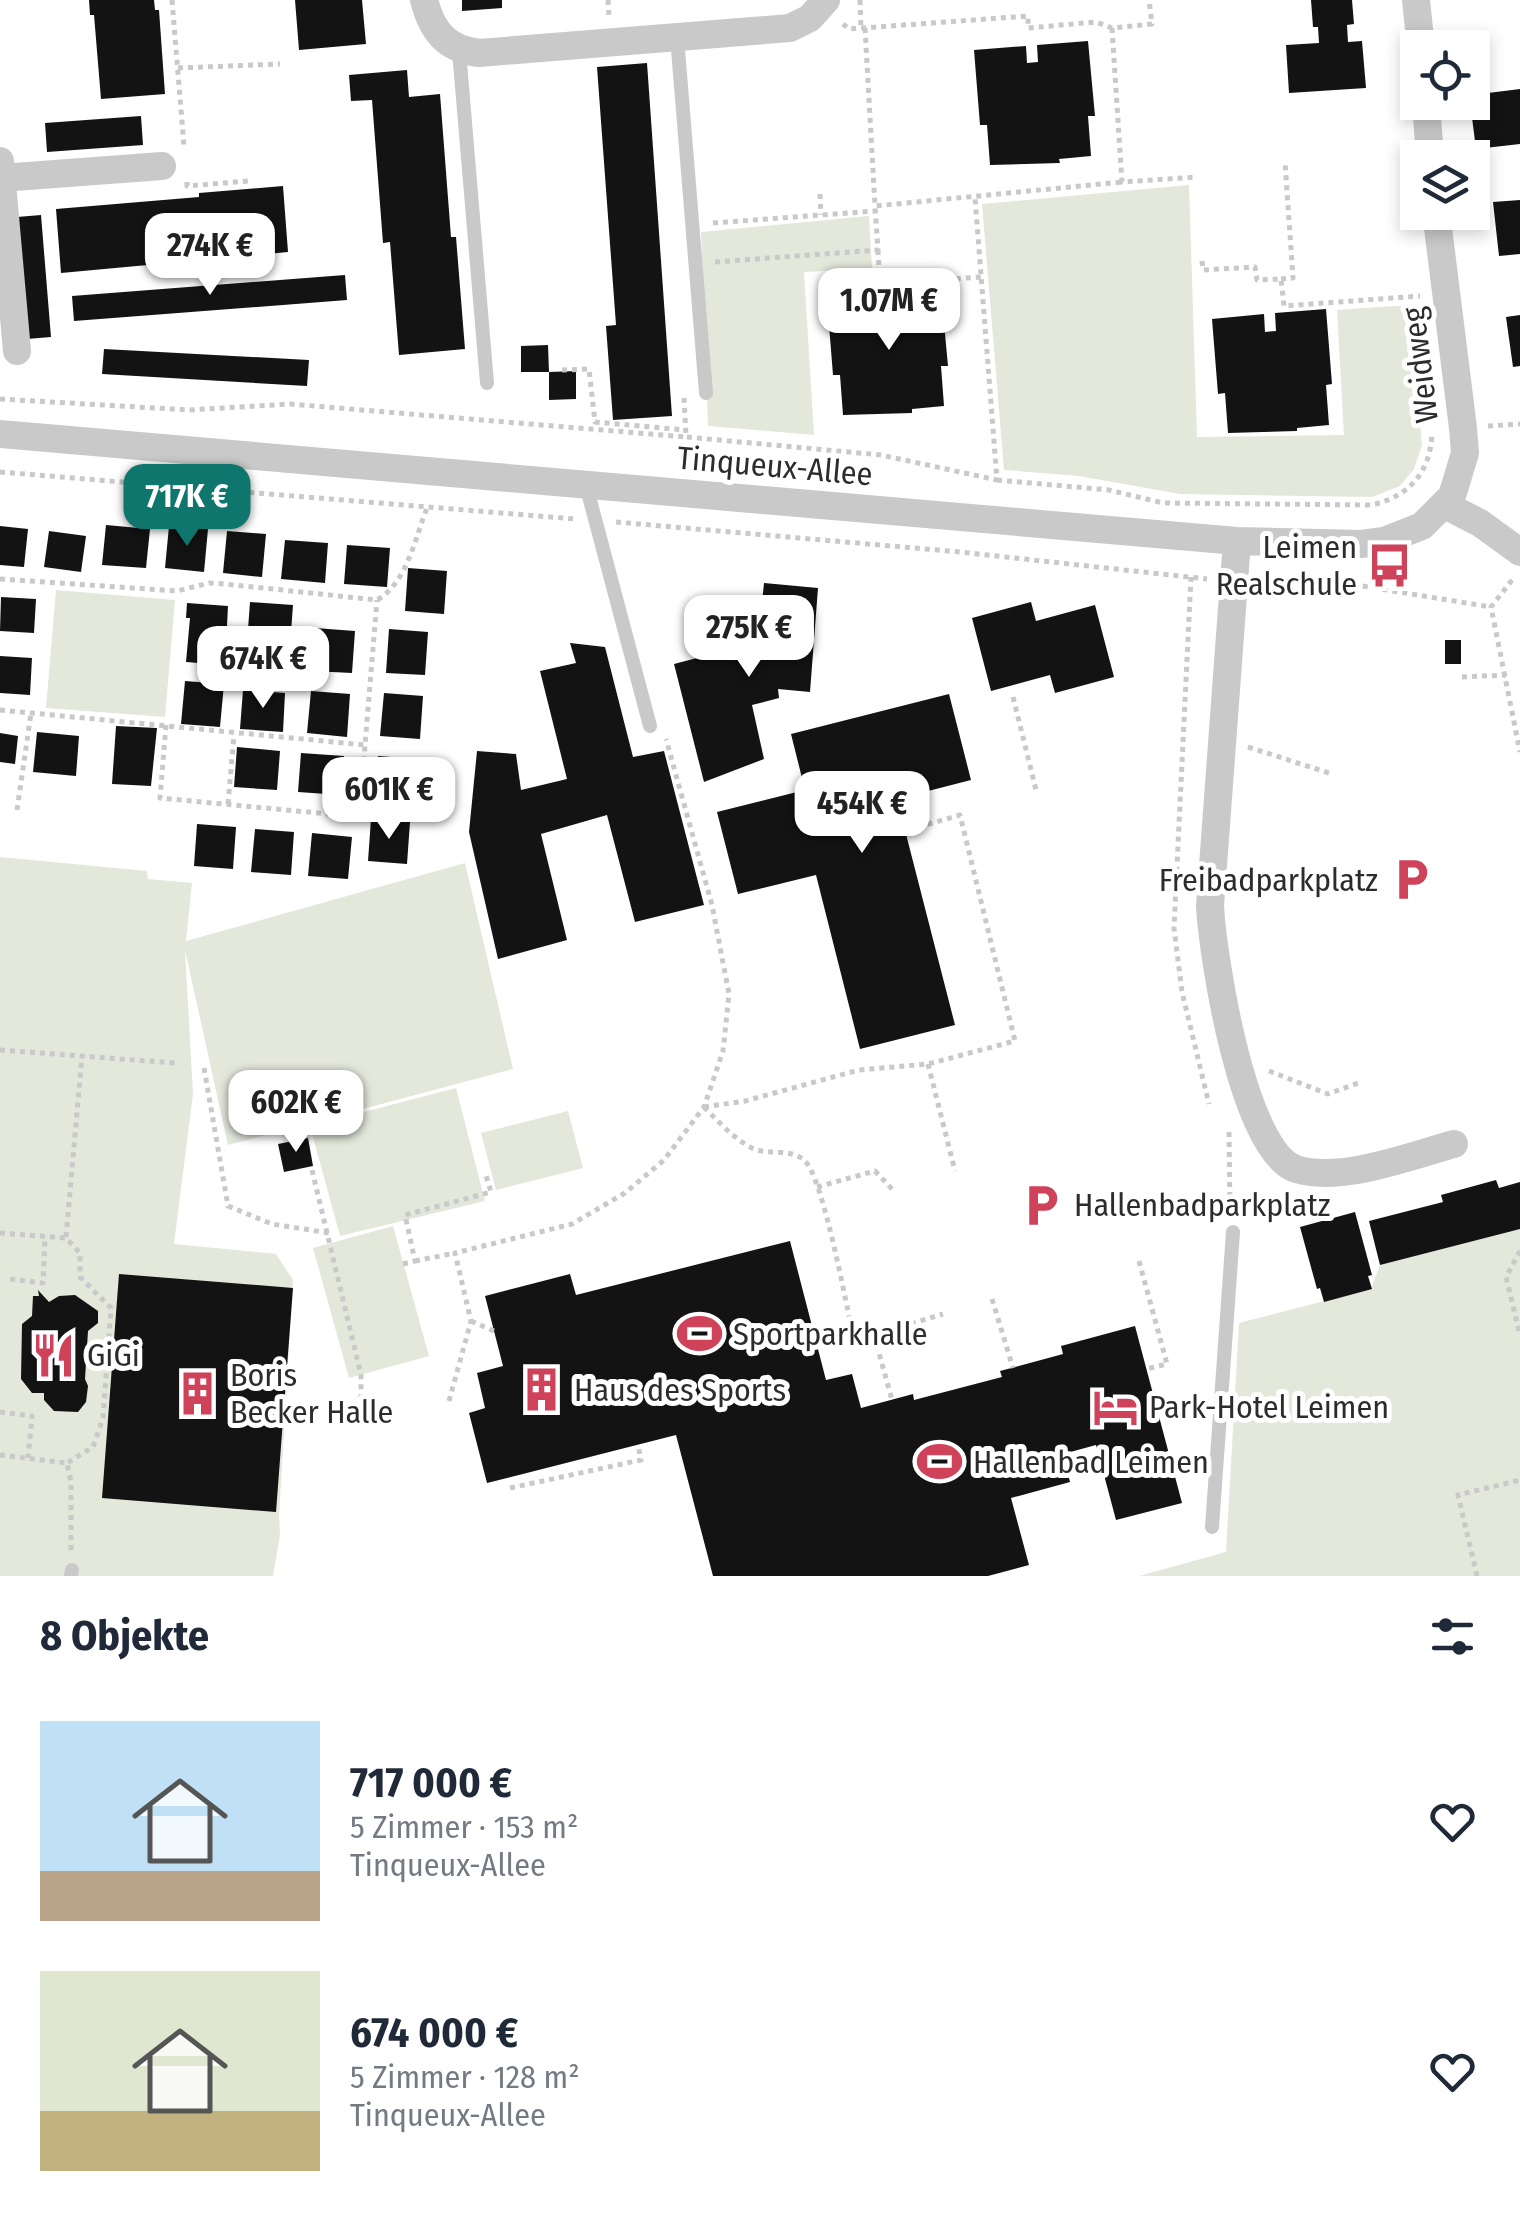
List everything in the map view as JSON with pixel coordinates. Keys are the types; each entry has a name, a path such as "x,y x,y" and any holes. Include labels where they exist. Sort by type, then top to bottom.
{"street":[{"path":"424,0 434,28 458,51 487,53 790,28 810,18 824,3"},
{"path":"1416,0 1419,30"},
{"path":"0,162 17,351"},
{"path":"1,178 174,166"},
{"name":"Weidweg","path":"1438,230 1464,453 1460,476 1445,505"},
{"name":"Tinqueux-Allee","path":"0,434 1238,542 1384,542 1422,526 1445,505"},
{"path":"1445,505 1480,523 1520,552"},
{"path":"1238,542 1210,906 1212,942 1247,1094 1262,1135 1276,1156 1293,1168 1339,1172 1454,1144"}],"lane":[{"path":"677,37 706,393"},
{"path":"458,51 487,383"},
{"path":"586,485 650,726"},
{"path":"1212,1527 1233,1232"}],"path":[{"path":"172,0 184,147"},
{"path":"860,0 880,284 981,276"},
{"path":"824,3 850,29 1028,16 1028,28 1096,22 1112,28 1152,24 1149,0"},
{"path":"1112,28 1122,182"},
{"path":"178,68 280,64"},
{"path":"1202,260 1203,270 1255,267 1257,280 1293,278 1285,162"},
{"path":"174,166 187,186 248,181"},
{"path":"692,225 1197,178"},
{"path":"820,194 821,215"},
{"path":"975,198 997,480"},
{"path":"696,264 878,250"},
{"path":"1281,278 1284,306 1420,296 1422,314"},
{"path":"562,370 590,369 595,422 881,455 997,480 1109,490 1162,503 1371,505 1391,501 1409,490 1429,459 1432,424"},
{"path":"685,433 684,392 706,393"},
{"path":"0,398 189,410 304,405 685,433"},
{"path":"0,472 904,547 1236,580 1350,584 1491,608"},
{"path":"0,578 177,592 225,584 377,600 386,595 402,574 440,472"},
{"path":"1491,608 1520,570"},
{"path":"166,725 160,798 360,817 377,600"},
{"path":"1491,608 1520,752"},
{"path":"1462,676 1506,674"},
{"path":"1013,696 1036,794"},
{"path":"0,710 365,745"},
{"path":"17,810 31,713"},
{"path":"403,1264 572,1224 625,1193 664,1160 704,1107 722,1051 729,994 712,905 662,724 650,726"},
{"path":"228,804 234,735"},
{"path":"1222,737 1332,774"},
{"path":"704,1107 746,1101 859,1070 928,1064 1015,1040 960,815 906,831"},
{"path":"0,1050 174,1062"},
{"path":"66,1238 82,1056"},
{"path":"1238,1060 1328,1094 1362,1082"},
{"path":"928,1064 955,1171"},
{"path":"204,1068 228,1206 272,1224 329,1233"},
{"path":"704,1107 732,1135 756,1150 788,1152 805,1161 817,1187 854,1335 874,1336 944,1314"},
{"path":"1229,1118 1230,1214"},
{"path":"312,1170 361,1374 361,1396 370,1416"},
{"path":"817,1187 875,1171 893,1190"},
{"path":"416,1261 405,1215 490,1192 485,1172"},
{"path":"0,1233 66,1238 80,1253 80,1278 112,1308 103,1418 93,1446 67,1463 0,1456"},
{"path":"10,1280 43,1283 45,1236"},
{"path":"1520,1251 1506,1278 1520,1334"},
{"path":"450,1401 471,1322 455,1253"},
{"path":"1139,1261 1167,1364 1146,1369"},
{"path":"992,1300 1013,1368"},
{"path":"471,1322 494,1332"},
{"path":"874,1336 892,1400"},
{"path":"0,1412 32,1416 28,1458"},
{"path":"510,1488 641,1460 638,1444"},
{"path":"67,1463 71,1482 71,1573"},
{"path":"1478,1576 1458,1495 1520,1480"}],"shaded area":[{"path":"1189,185 1197,437 1344,435 1337,310 1410,305 1422,445 1414,469 1400,486 1372,497 1180,494 1079,476 1004,470 982,204"},
{"path":"869,216 872,268 804,272 814,435 708,426 701,232"},
{"path":"56,590 175,600 165,717 46,708"},
{"path":"0,857 147,871 148,879 192,883 186,941 465,863 513,1069 228,1145 185,950 193,1094 174,1244 276,1254 293,1280 280,1535 273,1576 0,1576"},
{"path":"456,1088 485,1201 340,1236 310,1126"},
{"path":"568,1111 583,1168 496,1190 481,1133"},
{"path":"393,1226 429,1356 349,1378 313,1248"},
{"path":"1520,1228 1520,1576 1139,1576 1226,1552 1239,1323 1371,1289 1380,1265"}],"building":[{"path":"89,0 154,0 155,10 159,10 165,94 101,99 94,15 90,15"},
{"path":"295,0 362,0 366,44 299,50"},
{"path":"462,0 502,0 502,8 462,11"},
{"path":"1311,0 1352,0 1354,24 1347,25 1348,42 1362,41 1366,88 1289,93 1286,45 1319,43"},
{"path":"1088,41 1095,116 1088,116 1091,156 1059,159 1060,163 990,165 987,125 980,125 974,50 1026,46 1027,63 1038,62 1037,45"},
{"path":"647,63 672,416 613,420 606,326 616,325 597,67"},
{"path":"407,70 409,97 440,94 451,237 456,237 465,349 399,355 390,242 383,243 372,100 351,101 349,75"},
{"path":"1520,89 1520,144 1490,147 1490,140 1475,140 1472,120 1490,120 1490,93"},
{"path":"141,116 143,145 47,152 45,123"},
{"path":"283,186 288,252 61,273 56,209"},
{"path":"1520,200 1520,254 1499,256 1493,202"},
{"path":"41,215 51,337 27,339 17,217"},
{"path":"345,275 347,300 74,321 72,296"},
{"path":"941,291 948,366 941,366 944,406 912,409 912,413 843,415 840,375 833,375 827,300 879,296 880,313 891,312 890,295"},
{"path":"1326,309 1332,384 1326,385 1329,425 1297,431 1228,433 1225,393 1218,394 1212,319 1264,314 1265,332 1276,331 1275,313"},
{"path":"1520,315 1520,366 1513,367 1506,317"},
{"path":"548,345 549,372 521,372 521,346"},
{"path":"104,349 309,360 307,386 102,374"},
{"path":"576,371 576,399 549,400 549,372"},
{"path":"106,525 150,529 146,568 102,565"},
{"path":"0,526 28,529 24,567 0,565"},
{"path":"169,526 208,529 204,572 165,568"},
{"path":"49,531 86,536 81,572 44,567"},
{"path":"227,531 266,534 262,577 223,573"},
{"path":"285,540 328,543 325,583 281,579"},
{"path":"347,545 390,548 387,587 344,584"},
{"path":"408,568 447,571 444,614 405,611"},
{"path":"764,583 818,588 810,692 778,689 779,698 752,705 764,759 704,782 674,664 758,642"},
{"path":"1,597 36,599 34,633 0,631"},
{"path":"250,602 293,605 290,646 247,643"},
{"path":"1031,602 1036,621 1095,605 1114,677 1055,693 1050,675 991,691 972,618"},
{"path":"187,603 228,606 225,665 186,662 190,618 186,618"},
{"path":"315,628 355,631 352,673 312,671"},
{"path":"389,629 428,632 425,675 386,673"},
{"path":"1445,640 1461,640 1461,664 1445,664"},
{"path":"570,643 605,647 633,757 664,751 704,905 635,922 607,815 541,834 567,940 498,959 469,832 477,751 516,754 521,790 567,779 540,671 576,663"},
{"path":"0,656 32,658 30,695 0,693"},
{"path":"185,681 224,684 220,727 181,724"},
{"path":"243,690 285,693 283,732 240,729"},
{"path":"311,691 350,694 347,737 307,733"},
{"path":"384,693 423,696 420,739 380,736"},
{"path":"949,694 971,780 897,799 955,1025 860,1049 816,875 738,894 717,812 805,790 791,734"},
{"path":"116,726 157,728 151,786 112,784"},
{"path":"37,732 79,736 76,776 33,772"},
{"path":"0,733 18,736 15,764 0,762"},
{"path":"237,747 280,751 277,790 234,787"},
{"path":"301,753 344,756 341,795 298,792"},
{"path":"378,756 418,759 415,802 375,798"},
{"path":"371,819 410,822 407,864 368,861"},
{"path":"197,824 236,827 233,869 194,866"},
{"path":"255,829 294,832 291,875 251,872"},
{"path":"312,833 352,837 348,879 308,876"},
{"path":"308,1138 313,1166 284,1172 278,1144"},
{"path":"1496,1180 1499,1188 1520,1182 1520,1229 1380,1265 1369,1221 1443,1202 1441,1195"},
{"path":"1355,1212 1372,1275 1368,1276 1372,1289 1324,1302 1300,1227"},
{"path":"790,1241 826,1380 852,1374 861,1408 913,1394 914,1400 1002,1377 1000,1371 1063,1354 1061,1346 1135,1326 1182,1503 1116,1520 1096,1445 1063,1454 1070,1482 1011,1498 1029,1565 988,1576 713,1576 676,1435 487,1483 469,1413 485,1408 477,1373 503,1366 485,1296 570,1274 576,1295"},
{"name":"Boris Becker Halle","path":"119,1274 293,1288 276,1512 102,1498"},
{"name":"GiGi","path":"38,1290 49,1302 59,1296 75,1295 98,1311 98,1323 88,1331 88,1386 86,1402 78,1412 54,1411 44,1400 44,1393 32,1393 21,1379 22,1324 32,1316 33,1296 39,1296"}],"place":[{"name":"Leimen Realschule","path":"1390,565"},
{"name":"Freibadparkplatz","path":"1411,880"},
{"name":"Hallenbadparkplatz","path":"1041,1205"},
{"name":"Sportparkhalle","path":"700,1334"},
{"name":"GiGi","path":"54,1355"},
{"name":"Haus des Sports","path":"541,1390"},
{"name":"Boris Becker Halle","path":"197,1393"},
{"name":"Park-Hotel Leimen","path":"1116,1407"},
{"name":"Hallenbad Leimen","path":"940,1462"}]}
